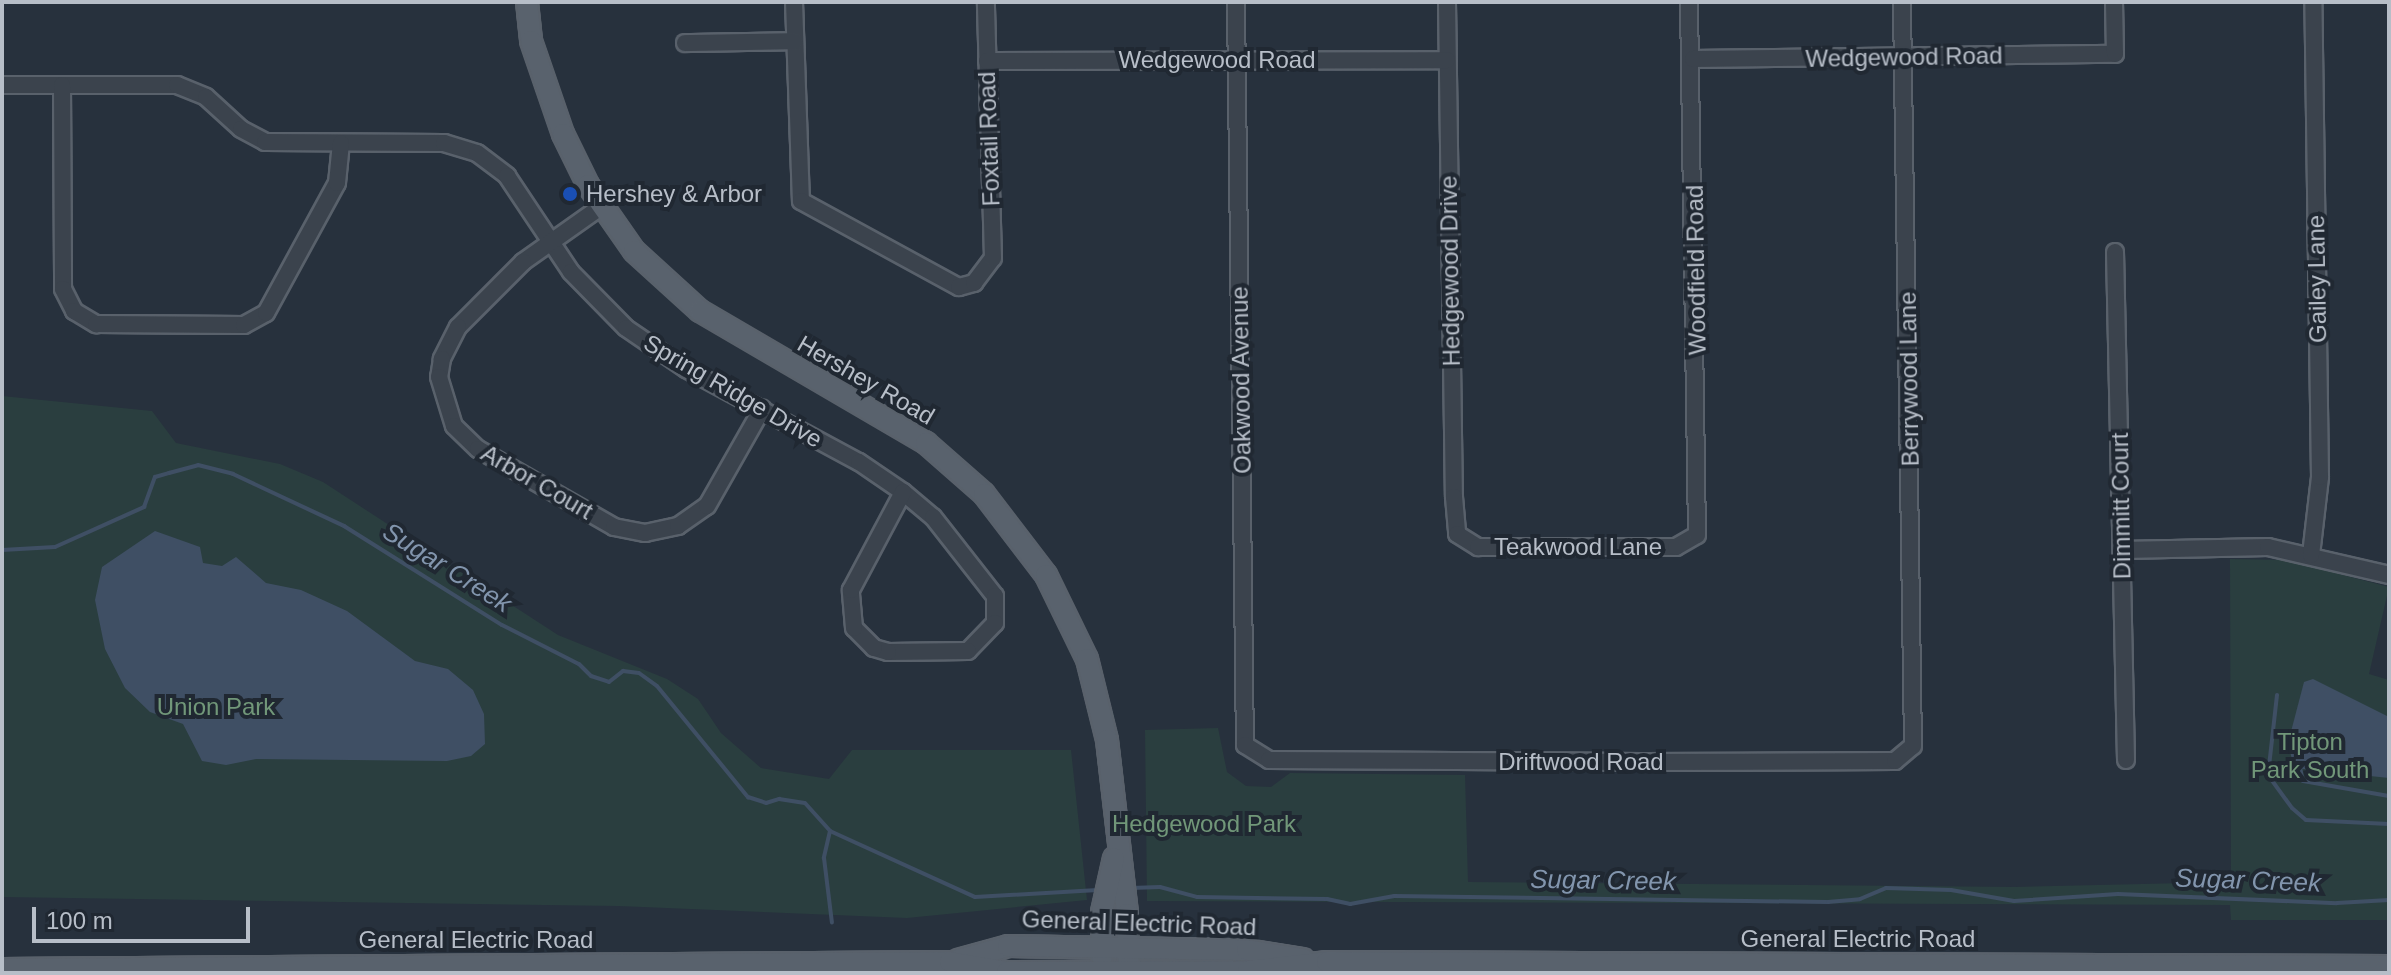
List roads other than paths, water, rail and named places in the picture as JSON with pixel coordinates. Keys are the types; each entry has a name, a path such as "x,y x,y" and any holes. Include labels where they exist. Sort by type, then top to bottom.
{"main road":[{"name":"Hershey Road","path":"527,2 531,41 563,134 602,206 634,251 700,311 926,443 984,494 1046,575 1087,659 1107,740 1127,914 1129,972"},
{"name":"Hershey Road","path":"1103,972 1102,912 1117,842"},
{"name":"General Electric Road","path":"950,962 1008,946 1247,950 1327,962"},
{"name":"General Electric Road","path":"2,969 950,962 1007,972 1248,971 1327,962 2389,966"}],"street":[{"path":"685,43 795,41 794,2"},
{"name":"Foxtail Road","path":"795,41 801,201 942,282 959,287 985,274 993,258 986,2"},
{"name":"Oakwood Avenue","path":"1236,2 1245,745 1253,754"},
{"name":"Hedgewood Drive","path":"1447,2 1454,497 1460,539"},
{"name":"Woodfield Road","path":"1689,2 1693,59 1699,488 1695,538"},
{"name":"Berrywood Lane","path":"1902,2 1915,723 1908,755"},
{"name":"Wedgewood Road","path":"1693,59 2115,54 2114,2"},
{"name":"Gailey Lane","path":"2311,555 2320,477 2313,2"},
{"name":"Wedgewood Road","path":"987,61 1447,60"},
{"name":"Spring Ridge Drive","path":"2,85 177,85 206,97 241,129 265,142 444,143 477,153 507,176 550,243 626,328 686,369 762,409 903,492 963,549 995,596 995,623 980,644 968,651 888,652 862,639 850,616 851,590 903,492"},
{"path":"62,85 63,289 74,311 96,324 244,325 266,313 337,183 341,143"},
{"name":"Arbor Court","path":"602,206 523,262 448,342 441,394 465,439 614,527 662,531 707,506 762,409"},
{"name":"Dimmitt Court","path":"2115,252 2126,760"},
{"name":"Teakwood Lane","path":"1460,539 1478,547 1676,547 1695,538"},
{"path":"2122,550 2268,547 2389,575"},
{"name":"Driftwood Road","path":"1253,754 1269,760 1626,762 1895,761 1908,755"}],"water":[{"path":"155,531 200,547 203,563 222,566 236,557 266,583 301,590 347,611 415,661 448,669 473,690 484,714 485,744 471,756 447,761 256,759 226,765 202,761 183,724 150,712 125,688 105,649 95,600 102,567"},
{"path":"2313,679 2389,717 2389,778 2294,768 2288,743 2304,682"}],"waterway":[{"name":"Sugar Creek","path":"2,550 55,547 144,507 155,477 198,465 233,474 344,526 502,625 579,664 591,676 609,682 623,671 639,673 657,686 748,797 766,803 779,799 805,803 830,831 975,897 1098,890"},
{"path":"2277,695 2268,775 2292,808 2306,820 2389,824"},
{"path":"2300,768 2303,781 2389,796"},
{"name":"Sugar Creek","path":"830,831 824,858 832,923"},
{"name":"Sugar Creek","path":"1131,888 1160,887 1197,897 1327,899 1350,904 1394,896 1828,902 1860,899 1886,888 1951,890 2014,901 2118,894 2337,903 2389,900"}],"place":[{"name":"Hershey & Arbor","path":"570,194"}],"park label":[{"name":"Union Park","path":"216,707"},
{"name":"Tipton Park South","path":"2310,756"},
{"name":"Hedgewood Park","path":"1204,824"}]}
